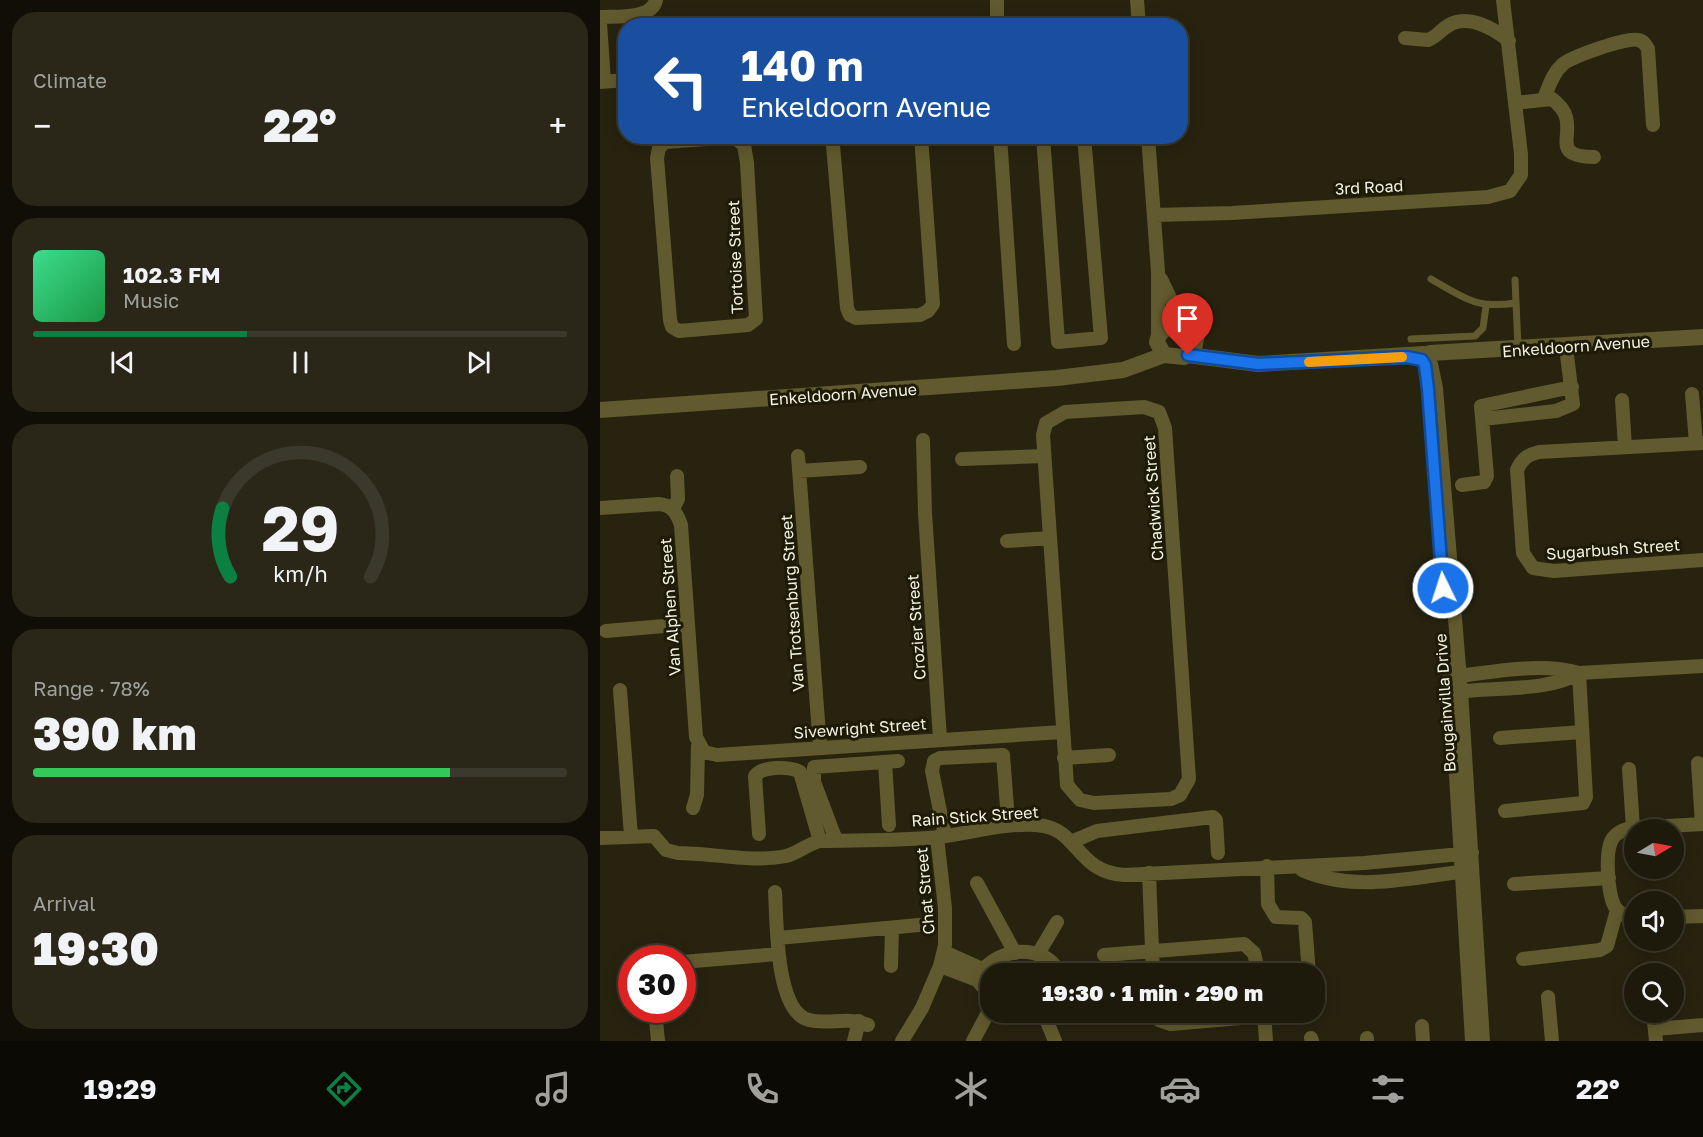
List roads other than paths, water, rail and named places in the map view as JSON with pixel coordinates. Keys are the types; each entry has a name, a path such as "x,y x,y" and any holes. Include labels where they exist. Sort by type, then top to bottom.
{"street":[{"path":"600,17 646,13 653,8 656,0"},
{"path":"997,0 997,18"},
{"path":"1137,0 1138,18"},
{"name":"3rd Road","path":"1154,215 1232,213 1497,195 1515,187 1521,175 1503,0"},
{"path":"1406,38 1428,40 1448,26 1466,21 1491,28 1509,41"},
{"path":"600,23 602,82 618,81"},
{"path":"1544,98 1555,72 1563,63 1619,43 1637,40 1645,43 1648,49 1653,125"},
{"path":"1515,103 1544,98 1552,99 1567,114 1570,125 1564,137 1569,151 1576,157 1594,157"},
{"name":"Tortoise Street","path":"663,144 659,148 657,158 670,320 672,327 679,331 748,325 756,319 746,152 742,144"},
{"path":"833,144 847,308 850,315 856,318 920,315 928,311 933,304 922,144"},
{"path":"1001,144 1014,345"},
{"path":"1044,144 1058,342 1101,338 1085,144"},
{"path":"1149,144 1158,272 1158,348 1164,355"},
{"path":"1158,272 1171,300 1196,335 1224,361"},
{"name":"Enkeldoorn Avenue","path":"1085,374 1127,357 1158,338 1164,329 1178,325 1196,335"},
{"path":"1188,355 1196,335"},
{"name":"Enkeldoorn Avenue","path":"600,411 990,385 1123,370 1164,355 1179,358 1188,355 1258,364 1425,359 1448,354 1703,337"},
{"path":"1483,419 1564,409 1573,404 1566,347"},
{"name":"Bougainvilla Drive","path":"1425,359 1455,676 1466,854 1482,1041"},
{"path":"1462,485 1480,484 1487,476 1481,406 1572,387"},
{"path":"1622,399 1624,447 1700,443 1692,394"},
{"name":"Chadwick Street","path":"1144,407 1159,412 1163,420 1189,779 1180,795 1171,799 1094,803 1080,800 1072,794 1067,785 1050,538 1043,435 1046,423 1065,412 1144,407"},
{"name":"Crozier Street","path":"923,440 925,513 940,739"},
{"name":"Sugarbush Street","path":"1624,447 1539,452 1530,454 1521,462 1517,470 1522,544 1527,562 1539,570 1554,571 1703,560"},
{"name":"Van Trotsenburg Street","path":"798,456 820,747"},
{"path":"962,459 1044,456"},
{"path":"799,471 860,467"},
{"path":"600,508 670,507 678,500 677,476"},
{"name":"Van Alphen Street","path":"670,507 681,525 693,712 698,746"},
{"path":"1007,541 1050,538"},
{"path":"606,632 687,624"},
{"path":"1455,676 1555,667 1579,674 1703,666"},
{"path":"1456,692 1568,680 1579,674"},
{"path":"1505,811 1583,803 1586,797 1579,674"},
{"path":"600,838 631,836 620,690"},
{"name":"Sivewright Street","path":"698,746 704,752 717,755 1062,732"},
{"path":"1500,738 1582,732"},
{"path":"693,808 697,795 698,746"},
{"name":"Chat Street","path":"902,1041 922,1008 944,952 945,908 941,837 932,765 940,758 1003,755 1006,762 1008,820"},
{"path":"1064,758 1109,755"},
{"path":"836,840 814,782 814,767 892,761 889,825"},
{"path":"1684,825 1702,824 1698,763"},
{"path":"759,834 754,776 761,770 789,769 800,772 820,841"},
{"path":"1629,769 1632,819"},
{"path":"1071,842 1097,831 1213,817 1216,820 1218,853"},
{"name":"Rain Stick Street","path":"631,836 654,836 666,850 678,853 788,856 806,845 820,841 941,837 1015,827 1043,826 1071,842 1094,868 1124,874 1267,866 1295,867 1466,854"},
{"path":"1624,830 1609,845 1612,901 1617,910 1624,913"},
{"path":"1267,866 1269,909 1276,917 1301,918 1305,922 1308,963"},
{"name":"Rain Stick Street","path":"1295,867 1341,880 1365,882 1388,882 1468,872"},
{"name":"Bougainvilla Drive","path":"1468,872 1472,1041"},
{"path":"1149,873 1153,963"},
{"path":"1514,884 1609,878"},
{"path":"977,883 1015,953"},
{"path":"775,892 778,954 790,1003 801,1017 814,1021 864,1023 854,1041"},
{"path":"1523,959 1600,950 1607,946 1617,910"},
{"path":"1684,917 1703,916"},
{"path":"1038,954 1057,922"},
{"path":"778,938 919,925"},
{"path":"891,966 892,929"},
{"path":"1104,955 1244,944 1254,953 1256,963"},
{"path":"944,952 980,983"},
{"path":"940,966 957,965 982,969 997,959 1015,953 1038,954 1052,963"},
{"path":"696,961 778,954"},
{"path":"1548,997 1552,1041"},
{"path":"657,1023 658,1041"},
{"path":"973,1041 983,1023"},
{"path":"1048,1023 1055,1041"},
{"path":"1265,1023 1266,1041"},
{"path":"1655,1035 1703,1025"},
{"path":"1422,1026 1423,1041"}],"lane":[{"path":"1431,279 1468,300 1486,306 1516,303"},
{"path":"1515,280 1518,350"},
{"path":"1410,339 1475,336 1483,328 1486,306"}]}
